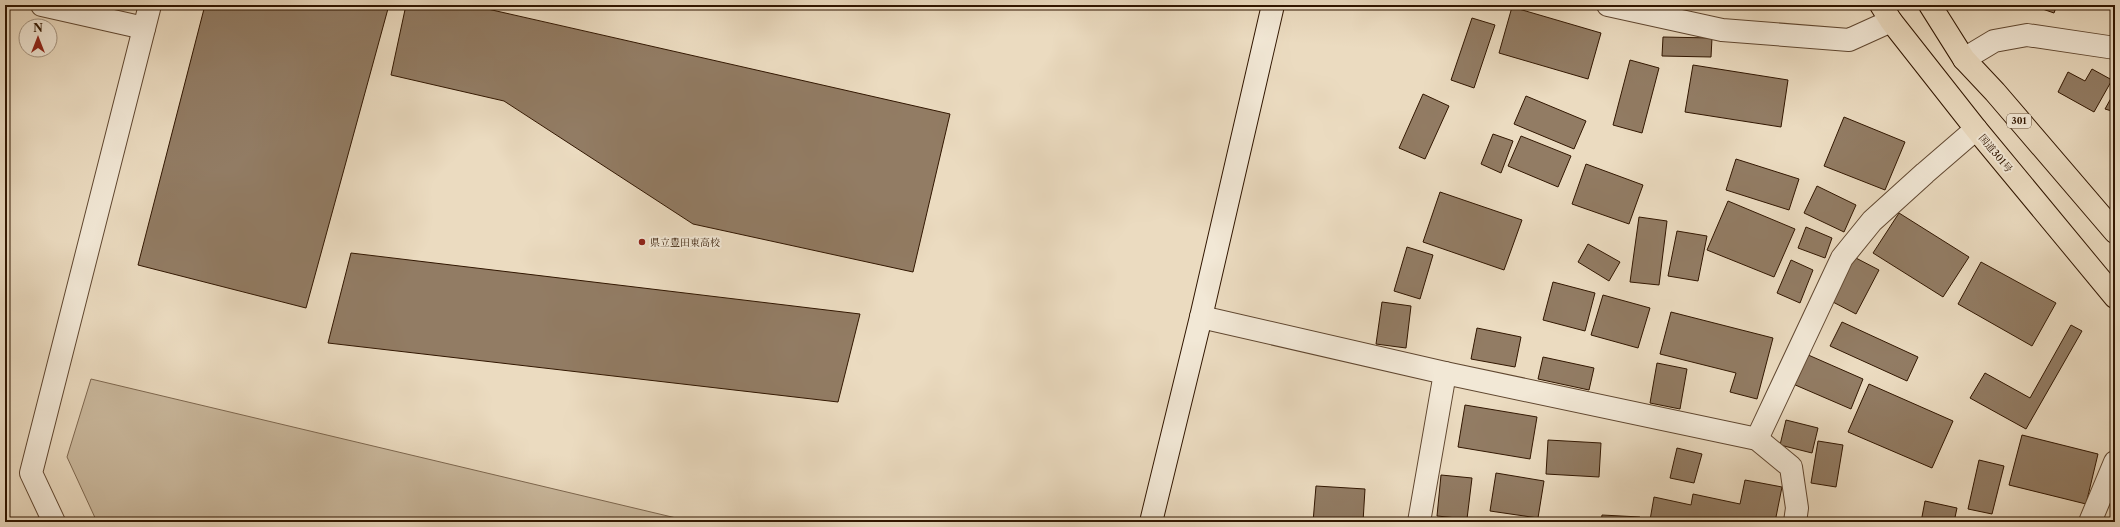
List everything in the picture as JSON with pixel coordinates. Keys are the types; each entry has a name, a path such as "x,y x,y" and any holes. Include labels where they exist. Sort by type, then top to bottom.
{"highway":[{"name":"301","path":"1930,5 1964,59 1995,92 2115,232"},
{"name":"国道301号","path":"1886,13 1976,129 2115,297"}],"street":[{"path":"42,5 144,28"},
{"path":"54,522 31,473 150,5"},
{"path":"1152,522 1273,5"},
{"path":"1608,5 1722,30 1849,40 1886,13"},
{"path":"1964,59 1994,41 2027,36 2115,48"},
{"path":"1757,439 1842,258 1872,221 1924,172 1976,129"},
{"path":"1201,317 1446,373 1757,439 1791,467 1797,508 1795,522"},
{"path":"1419,522 1446,373"},
{"path":"2090,522 2115,462"}],"shaded area":[{"path":"91,379 693,522 97,522 67,457"}],"building":[{"path":"205,5 389,5 306,308 138,265"},
{"path":"406,5 470,5 950,114 913,272 693,224 504,101 391,75"},
{"path":"2031,5 2057,5 2054,13"},
{"path":"1512,7 1601,33 1588,79 1499,53"},
{"path":"1472,18 1495,25 1474,88 1451,80"},
{"path":"1663,37 1712,38 1711,57 1662,56"},
{"path":"1630,60 1659,68 1642,133 1613,125"},
{"path":"1693,65 1788,80 1781,127 1685,112"},
{"path":"2092,69 2112,80 2094,112 2058,92 2068,72 2085,81"},
{"path":"2115,91 2115,112 2105,109"},
{"path":"1423,94 1449,106 1425,159 1399,148"},
{"path":"1526,96 1586,121 1574,149 1514,124"},
{"path":"1844,117 1905,142 1885,190 1824,166"},
{"path":"1493,134 1513,141 1501,173 1481,164"},
{"path":"1521,136 1571,156 1558,187 1508,166"},
{"path":"1736,159 1799,179 1789,210 1726,190"},
{"path":"1586,164 1643,185 1629,224 1572,204"},
{"path":"1817,186 1856,205 1844,232 1804,213"},
{"path":"1440,192 1522,220 1504,270 1423,242"},
{"path":"1728,201 1795,229 1774,277 1707,250"},
{"path":"1899,213 1969,257 1943,297 1873,253"},
{"path":"1639,217 1667,221 1659,285 1630,282"},
{"path":"1806,227 1832,238 1825,258 1798,248"},
{"path":"1677,231 1707,236 1698,281 1668,276"},
{"path":"1588,244 1620,262 1609,281 1578,262"},
{"path":"1407,247 1433,255 1420,299 1394,291"},
{"path":"351,253 860,314 838,402 328,343"},
{"path":"1854,257 1879,270 1856,314 1831,301"},
{"path":"1791,260 1813,270 1800,303 1777,293"},
{"path":"1981,262 2056,303 2032,346 1958,304"},
{"path":"1553,282 1595,293 1585,331 1543,320"},
{"path":"1603,295 1650,308 1638,348 1591,335"},
{"path":"1382,302 1411,306 1406,348 1376,344"},
{"path":"1671,312 1773,338 1757,399 1730,392 1736,373 1660,354"},
{"path":"1842,322 1918,357 1907,381 1830,346"},
{"path":"2071,325 2082,331 2026,429 1970,398 1985,373 2030,398"},
{"path":"1477,328 1521,337 1515,367 1471,359"},
{"path":"1806,354 1863,379 1851,409 1793,384"},
{"path":"1543,357 1594,368 1589,390 1538,379"},
{"path":"1657,363 1687,369 1680,409 1650,403"},
{"path":"1869,384 1953,421 1932,468 1848,432"},
{"path":"1465,405 1537,417 1530,459 1458,447"},
{"path":"1786,420 1818,428 1812,453 1780,445"},
{"path":"2022,435 2098,454 2086,504 2009,485"},
{"path":"1548,440 1601,443 1599,477 1546,474"},
{"path":"1818,441 1843,445 1836,487 1811,483"},
{"path":"1677,448 1702,454 1694,483 1670,478"},
{"path":"1979,460 2004,466 1992,514 1968,509"},
{"path":"1496,473 1544,481 1538,518 1490,511"},
{"path":"1441,475 1472,478 1467,519 1437,516"},
{"path":"1745,480 1782,487 1775,522 1658,522 1650,520 1654,497 1691,505 1693,494 1740,504"},
{"path":"1316,486 1365,489 1363,522 1313,522"},
{"path":"1925,501 1957,508 1954,522 1921,522"},
{"path":"1602,515 1640,517 1640,522 1601,522"}],"place":[{"name":"県立豊田東高校","path":"642,242"}]}
